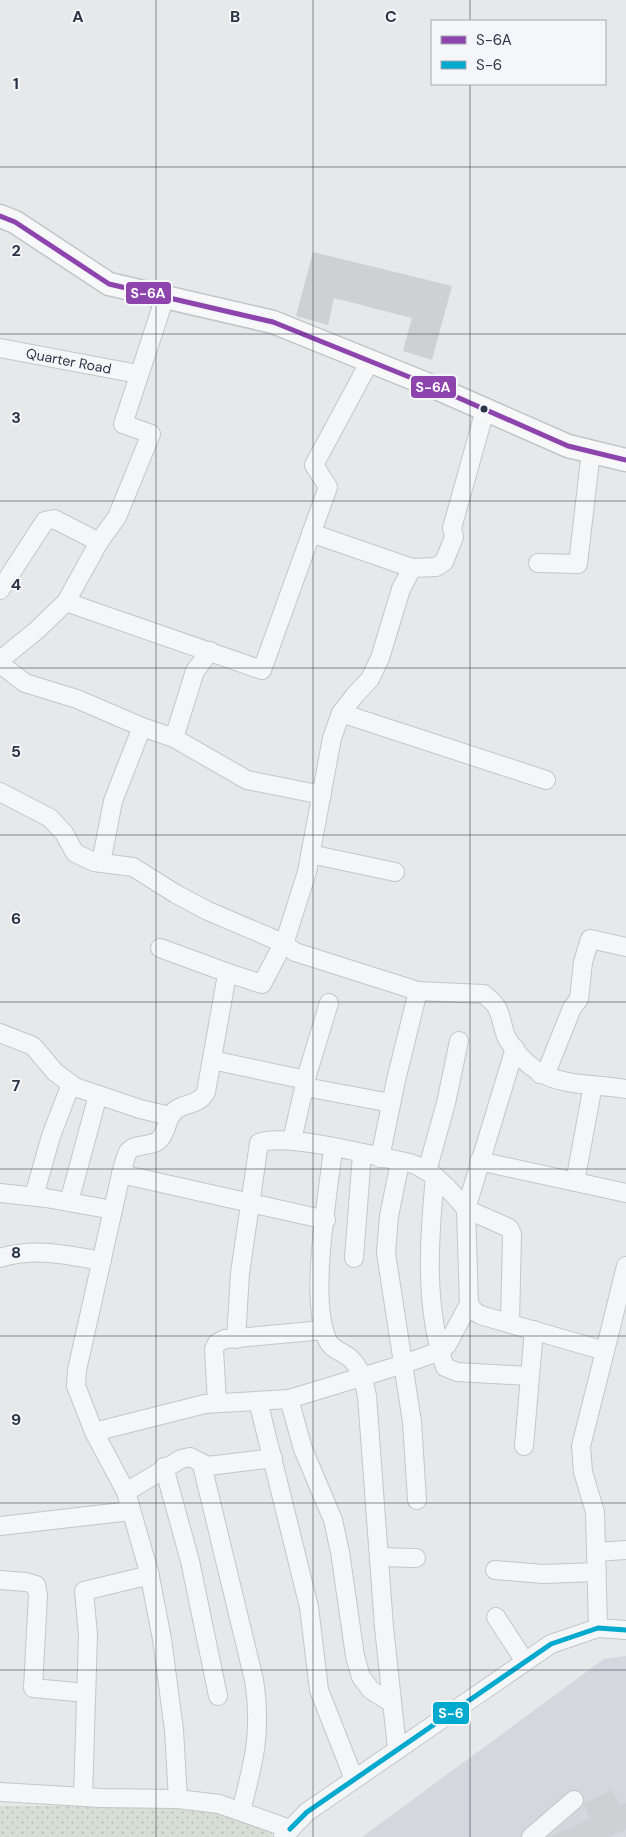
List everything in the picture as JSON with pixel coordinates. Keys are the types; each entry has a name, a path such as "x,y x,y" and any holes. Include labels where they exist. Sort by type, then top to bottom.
{"main road":[{"path":"0,216 15,222 109,284 274,322 568,446 626,460"}],"street":[{"path":"0,660 37,630 66,602 99,542 117,517 152,434 123,424 165,297"},
{"name":"Quarter Road","path":"0,348 138,374"},
{"path":"66,602 262,670 328,487 314,465 370,361"},
{"path":"311,534 412,568 436,567 444,562 454,537 452,528 485,410"},
{"path":"538,563 578,564 591,451"},
{"path":"0,590 45,521 54,519 99,542"},
{"path":"160,948 262,984 283,943 307,872 332,738 341,713 370,679 380,658 401,589 412,568"},
{"path":"174,738 195,671 210,651"},
{"path":"0,664 25,683 77,699 142,727 174,738 247,780 322,795"},
{"path":"341,713 546,780"},
{"path":"101,863 113,801 142,727"},
{"path":"0,792 50,818 64,833 74,853 101,863 133,868 176,894 283,943 295,952 418,991 484,994 497,1007 508,1039 540,1074 561,1082 626,1090"},
{"path":"310,854 395,872"},
{"path":"540,1074 548,1068 572,1008 579,999 583,962 590,939 626,947"},
{"path":"178,1799 174,1730 162,1638 150,1575 126,1492 94,1432 80,1400 76,1386 77,1370 121,1174 129,1152 132,1148 150,1145 158,1141 165,1132 170,1116 175,1110 202,1099 206,1092 226,980 231,974"},
{"path":"380,1158 418,991"},
{"path":"292,1140 305,1084 329,1004"},
{"path":"0,1033 32,1046 44,1056 55,1072 71,1084 140,1109 170,1116"},
{"path":"459,1041 431,1174 429,1277 440,1351 445,1367 450,1371 529,1376"},
{"path":"515,1048 479,1161 466,1209 470,1304 473,1310 480,1315 605,1351"},
{"path":"212,1060 305,1084 392,1103"},
{"path":"34,1196 51,1136 71,1084"},
{"path":"575,1182 593,1085"},
{"path":"68,1202 98,1095"},
{"path":"236,1339 240,1273 259,1143 272,1139 292,1140 421,1167 431,1174 466,1209 509,1228 512,1234 510,1323"},
{"path":"333,1148 318,1288 324,1330 332,1348 351,1359 362,1378 370,1416 379,1557 397,1748"},
{"path":"354,1258 362,1154"},
{"path":"479,1161 626,1193"},
{"path":"400,1162 389,1216 386,1253 412,1422 417,1500"},
{"path":"121,1174 326,1220"},
{"path":"0,1193 34,1196 113,1210"},
{"path":"0,1258 16,1253 40,1251 102,1261"},
{"path":"598,1628 595,1512 583,1472 581,1446 605,1351 620,1320 626,1266"},
{"path":"94,1432 217,1403 289,1399 404,1364 440,1351 447,1345 470,1304"},
{"path":"217,1403 214,1349 217,1343 236,1339 324,1330"},
{"path":"524,1446 534,1330"},
{"path":"289,1399 303,1449 333,1520 340,1552 355,1656 361,1677 371,1690 392,1704"},
{"path":"258,1401 309,1607 319,1690 354,1779"},
{"path":"126,1492 164,1467 190,1457 202,1465 215,1466 273,1458"},
{"path":"202,1465 254,1680 258,1708 256,1753 241,1811"},
{"path":"164,1467 190,1560 218,1696"},
{"path":"0,1526 131,1511"},
{"path":"596,1552 626,1550"},
{"path":"379,1557 416,1558"},
{"path":"494,1570 543,1574 597,1572"},
{"path":"83,1797 88,1635 84,1591 150,1575"},
{"path":"0,1580 26,1582 36,1585 38,1595 33,1688 86,1693"},
{"path":"496,1617 524,1660"},
{"path":"0,1792 83,1797 178,1799 219,1804 241,1811 286,1833 306,1812 524,1660 551,1644 598,1628 626,1630"},
{"path":"531,1837 574,1800"}],"shaded area":[{"path":"626,1656 626,1837 362,1837 604,1659"},
{"path":"201,1805 273,1824 272,1837 0,1837 0,1806"}],"building":[{"path":"313,252 452,286 432,360 403,351 412,318 334,298 328,325 296,316"},
{"path":"612,1790 621,1806 626,1803 626,1829 609,1837 549,1837 590,1819 584,1804"}],"transit line":[{"name":"S-6A","path":"0,216 15,222 109,284 273,322 434,387 568,446 626,460"},
{"name":"S-6","path":"290,1829 307,1812 551,1644 598,1628 626,1630"}]}
